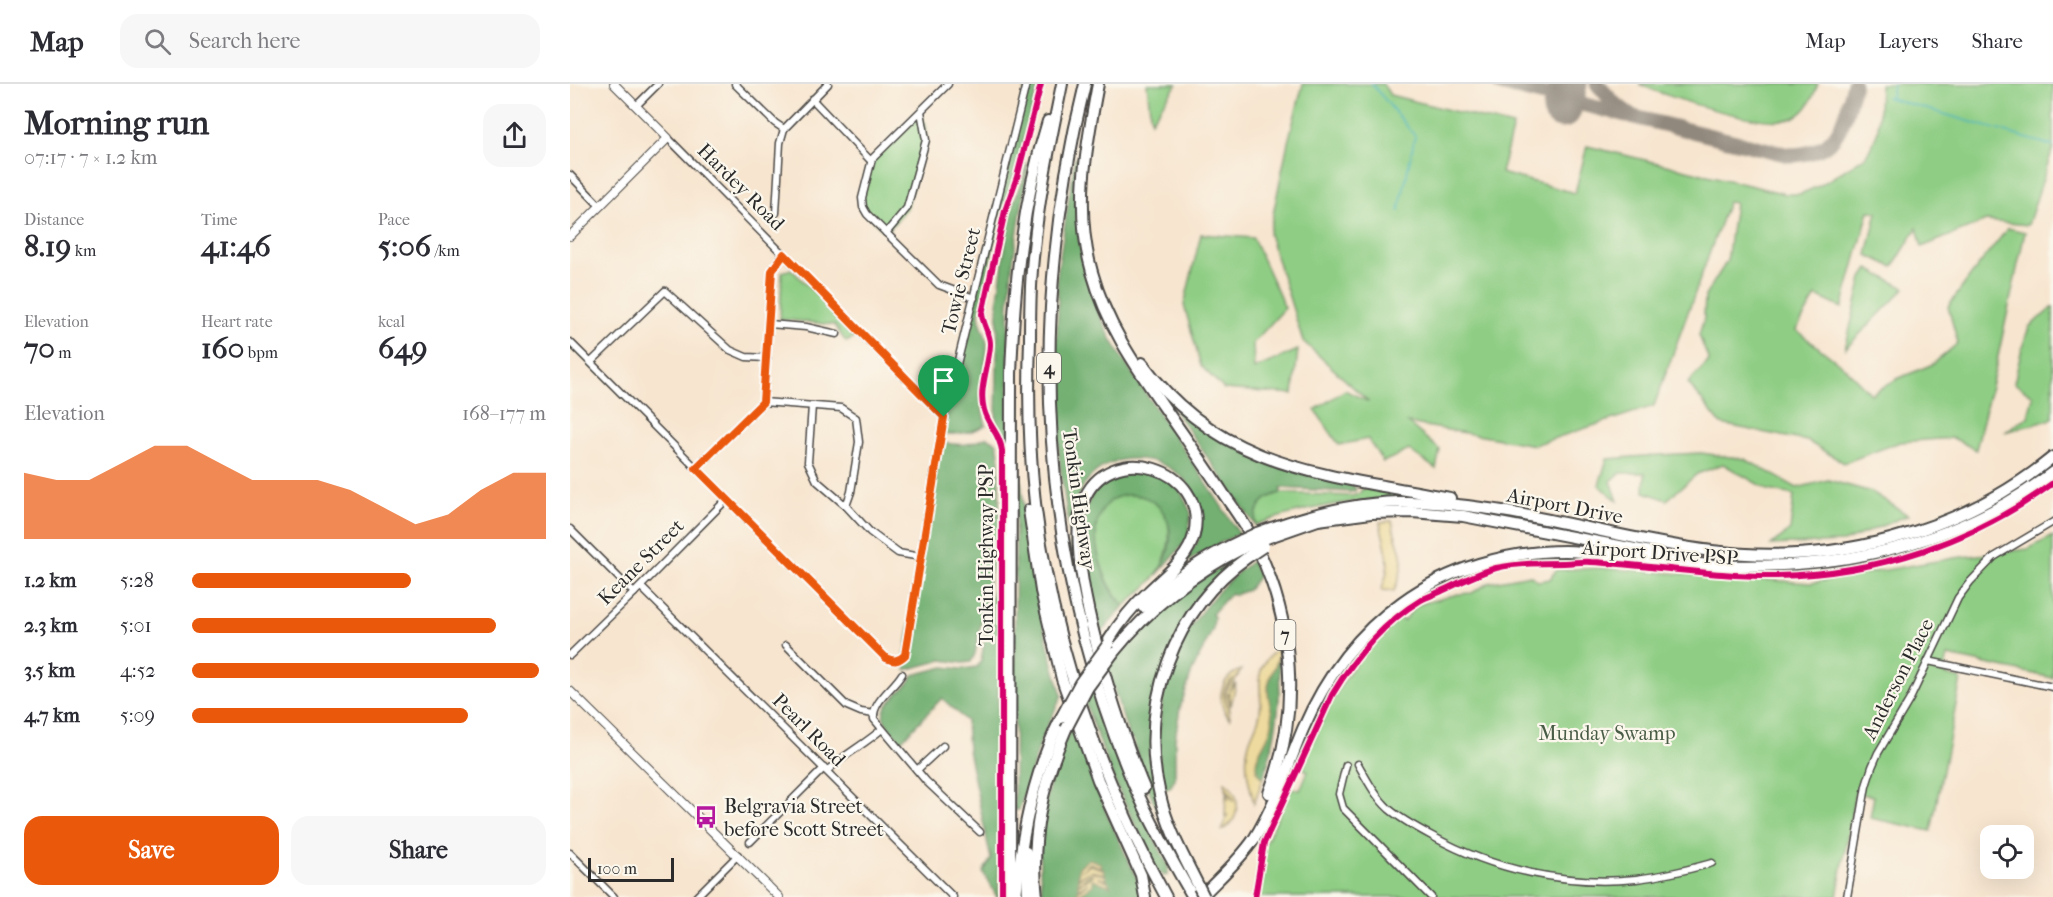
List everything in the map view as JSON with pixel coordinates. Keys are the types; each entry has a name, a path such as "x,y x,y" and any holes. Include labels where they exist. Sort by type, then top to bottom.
{"highway":[{"name":"Tonkin Highway","path":"1062,84 1044,171 1033,253 1029,374 1030,437 1035,505 1049,584 1069,664 1098,753 1123,812 1166,897"},
{"path":"1010,897 1011,395 1014,305 1031,184 1047,123 1062,84"},
{"name":"Tonkin Highway","path":"1084,84 1057,231 1049,325 1049,398 1058,510 1078,614 1097,684 1113,731 1135,786 1182,878 1198,895"},
{"path":"1098,84 1086,151 1082,196 1087,251 1102,304 1134,353 1165,391 1208,428 1239,447 1267,459 1298,469 1482,504 1529,517"},
{"path":"1033,253 1025,313 1023,410 1028,494 1041,591 1062,679 1075,721 1098,780 1141,875 1145,897"},
{"name":"7","path":"1102,304 1124,347 1254,541 1277,598 1283,621 1288,659 1288,712 1277,770 1257,818 1239,850 1222,874 1198,895"},
{"name":"Airport Drive","path":"1064,723 1080,683 1098,658 1152,598 1179,576 1211,556 1245,548 1314,514 1355,506 1396,502 1448,504 1713,551 1780,555 1826,552 1872,544 1939,523 1998,495 2053,457"},
{"path":"1016,897 1022,835 1043,762 1064,723 1088,687 1110,645 1123,618 1179,562 1189,548 1194,535 1194,512 1186,492 1169,474 1148,466 1124,466 1104,475 1089,490 1083,501 1080,514 1079,547 1083,583 1096,639 1108,681 1142,784 1182,878"},
{"path":"1222,874 1254,838 1277,791 1313,706 1334,670 1374,625 1403,602 1434,583 1490,561 1553,551 1599,553 1710,565 1780,565 1850,559 1918,543 1978,518 2015,498 2053,472"},
{"path":"1198,895 1160,795 1153,750 1156,709 1166,665 1183,628 1216,585 1236,566 1245,548 1318,520 1392,512 1434,513 1701,560 1780,565"},
{"path":"1037,897 1035,854 1039,811 1064,723"},
{"path":"1028,897 1026,848 1033,792"}],"street":[{"name":"Hardey Road","path":"614,84 944,417"},
{"path":"636,106 658,84"},
{"path":"735,84 784,129"},
{"path":"776,213 780,143 784,129 828,84"},
{"path":"948,84 871,161 862,203 867,214 939,285 974,298"},
{"name":"Towie Street","path":"727,499 886,658 891,661 898,660 905,655 944,417 1026,84"},
{"path":"812,99 871,161"},
{"path":"886,233 907,208 926,140 921,111"},
{"path":"570,236 668,138"},
{"path":"570,175 600,206"},
{"path":"696,468 763,402 772,271 784,254"},
{"path":"591,362 665,291 730,350 746,357 767,358"},
{"path":"769,324 806,327 837,334"},
{"path":"570,342 727,499"},
{"path":"763,402 841,408 856,418 859,442 851,492 846,506"},
{"path":"812,406 808,462 817,481 846,506 870,532 898,553 921,557"},
{"name":"Keane Street","path":"570,657 727,499"},
{"name":"Anderson Place","path":"1847,897 1869,777 1878,753 1910,699 1958,598 1980,571 2007,548 2053,522"},
{"path":"570,529 634,594"},
{"name":"Pearl Road","path":"641,586 953,897"},
{"path":"786,645 847,706 874,714"},
{"path":"1928,661 2053,687"},
{"path":"902,674 878,705 874,719 917,771 980,832"},
{"path":"570,686 579,698"},
{"path":"570,691 780,897"},
{"path":"750,842 825,770 882,729"},
{"path":"917,771 943,746"},
{"path":"1358,764 1377,796 1397,815 1441,841 1499,865 1563,878 1613,880 1665,874 1712,863"},
{"path":"1346,765 1339,794 1342,808 1431,897"},
{"path":"570,853 614,897"},
{"path":"696,897 738,855"}],"green space":[{"path":"1147,84 1177,84 1151,121"},
{"path":"1303,84 1383,84 1390,95 1513,126 1501,173 1575,193 1587,146 1786,194 1800,194 1821,185 1865,157 1878,130 1880,84 2053,84 2053,148 2028,225 1986,221 1922,247 1917,228 1893,267 1867,255 1877,212 1869,211 1842,308 1816,296 1796,330 1845,368 1871,394 1897,379 1933,364 1958,343 1948,307 2008,228 2025,232 1976,450 1953,438 1900,442 1844,463 1807,441 1721,424 1688,383 1709,361 1699,335 1704,318 1705,296 1727,261 1735,203 1728,202 1654,406 1534,445 1408,423 1440,450 1436,469 1409,450 1383,462 1368,439 1339,445 1315,410 1345,390 1369,402 1303,341 1269,234 1288,142"},
{"path":"1639,84 1818,84 1810,103 1800,114 1782,120 1763,120 1717,111 1671,97"},
{"path":"1026,85 1038,88 1013,179 1002,209 979,313 987,347 981,394 986,425 965,433 942,434"},
{"path":"921,111 927,134 907,208 886,233 867,214 862,203 871,161"},
{"path":"1075,158 1078,159 1077,221 1083,261 1102,320 1128,367 1239,534 1187,562 1201,528 1199,508 1191,488 1178,473 1160,464 1141,459 1121,460 1103,467 1088,479 1076,505 1074,528 1077,558 1073,559 1059,457 1055,371 1057,276"},
{"path":"1026,164 1028,166 1012,268 1009,306 1009,449 1004,436 996,426 998,299 1007,231"},
{"path":"1201,234 1253,238 1285,308 1253,343 1254,369 1298,350 1293,394 1224,389 1201,366 1184,305"},
{"path":"791,269 858,336 846,342 834,325 780,319 782,272"},
{"path":"1868,269 1905,288 1845,349 1862,278"},
{"path":"2053,307 2053,417 2050,420 2004,432 2028,417 2033,396 2014,383 2029,327"},
{"path":"1178,409 1213,435 1344,481 1356,488 1355,491 1281,488 1281,493 1269,497 1258,508 1255,525 1175,411"},
{"path":"987,437 997,443 999,453 1000,553 993,559 975,654 971,662 942,660 906,670 905,655 941,442 964,444"},
{"path":"1701,453 1745,459 1797,488 1828,480 1872,492 1908,515 1843,542 1771,545 1790,530 1794,495 1768,490 1723,464 1697,474 1667,500 1644,492 1645,473 1621,473 1611,481 1618,501 1599,485 1607,459"},
{"path":"1016,460 1019,460 1029,549 1040,608 1062,695 1042,738 1019,810 1014,810"},
{"path":"1122,469 1161,473 1181,492 1191,513 1188,539 1156,576 1167,555 1170,531 1164,513 1151,501 1136,495 1120,497 1106,506 1097,522 1097,548 1106,579 1124,606 1101,633 1088,579 1083,540 1084,521 1088,503 1096,488"},
{"path":"1362,489 1410,493 1410,497 1331,505 1293,513 1255,525 1258,508 1269,497 1281,493 1352,496 1359,494"},
{"path":"1121,495 1139,495 1156,502 1163,510 1169,530 1167,553 1158,573 1124,606 1107,580 1101,564 1096,531 1099,516 1107,504"},
{"name":"Munday Swamp","path":"2053,536 2053,678 1948,656 1943,674 1961,679 1931,831 1870,818 1874,796 1855,793 1837,897 1256,897 1264,846 1292,788 1300,790 1308,771 1301,767 1330,705 1367,650 1400,618 1403,621 1417,605 1458,594 1472,593 1488,583 1530,575 1538,581 1550,579 1556,570 1600,568 1811,583 1954,558 2028,549"},
{"path":"1000,560 999,897 997,897 983,872 991,859 968,750 966,721 942,698 901,741 883,716 887,705 908,684 913,675 944,667 962,669 977,667 981,661 997,563"},
{"path":"1233,561 1188,613 1151,710 1164,819 1162,821 1143,776 1133,740 1129,737 1107,667 1148,620 1164,606 1197,582"},
{"path":"1252,561 1259,576 1248,590 1234,595 1231,593 1212,614 1213,629 1192,671 1180,708 1175,739 1175,779 1167,789 1162,786 1159,752 1160,720 1165,689 1174,660 1187,633 1204,608"},
{"path":"1279,659 1280,690 1277,720 1263,779 1256,765 1272,723 1268,686"},
{"path":"1094,687 1127,777 1168,865 1168,874 1165,876 1157,871 1113,778 1085,702"},
{"path":"1072,726 1107,814 1138,881 1142,897 1043,897 1040,854 1044,809 1063,745"}],"sand":[{"path":"1392,521 1402,562 1394,591 1381,590 1388,563 1380,522"},
{"path":"1278,648 1268,688 1272,724 1257,759 1258,772 1263,779 1254,803 1247,773 1247,750 1259,716 1261,671 1269,657"},
{"path":"1241,670 1229,691 1236,683 1231,706 1228,694 1230,712 1226,703 1226,694 1234,678 1225,689 1224,698 1230,719 1222,705 1222,691 1228,679"},
{"path":"1225,782 1234,793 1237,807 1233,820 1222,830 1227,815 1225,816 1226,795 1229,800 1225,788 1234,801"},
{"path":"1089,859 1100,863 1102,868 1090,863 1081,871 1090,865 1103,869 1105,874 1090,871 1105,875 1107,880 1098,877 1108,881 1110,886 1092,879 1093,885 1078,895 1078,891 1088,883 1078,889 1078,885 1093,875 1091,874 1078,884 1078,879 1089,872 1078,878 1079,867"}],"waterway":[{"path":"1372,84 1415,136 1399,211"},
{"path":"1891,98 1893,84"},
{"path":"1886,97 2053,146"}],"taxiway":[{"path":"1500,84 1789,155 1818,150 1836,135 1847,112 1854,84"},
{"path":"1597,84 1614,103 1628,113"}],"runway":[{"path":"1562,109 1568,84"}],"cycle path":[{"name":"Tonkin Highway PSP","path":"1002,897 1002,451 982,402 990,341 982,314 1005,211 1017,177 1041,84"},
{"name":"Airport Drive PSP","path":"1255,897 1264,843 1332,695 1370,642 1394,619 1421,600 1483,572 1521,564 1588,562 1754,576 1814,574 1851,569 1922,551 1957,538 2022,504 2053,483"}],"place":[{"name":"Belgravia Street before Scott Street","path":"706,817"}],"route":[{"path":"784,254 944,417 905,655 898,660 891,661 886,658 696,468 763,402 772,271 784,254"}]}
